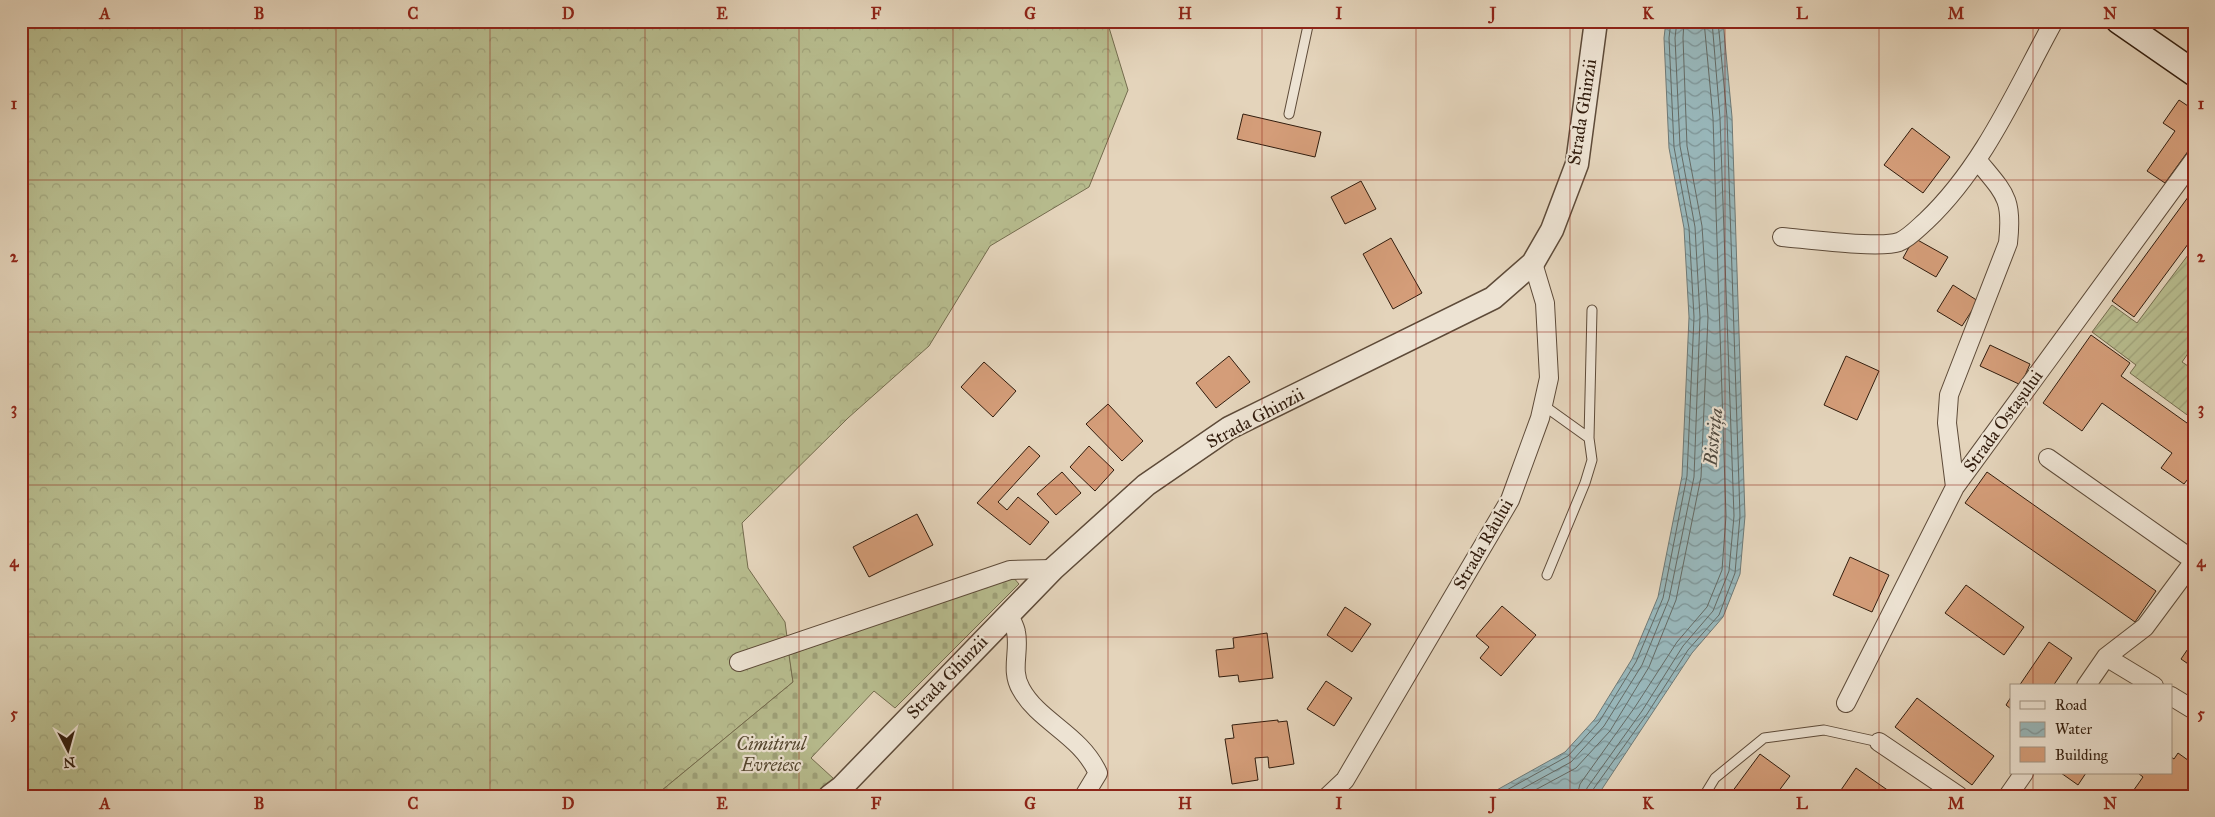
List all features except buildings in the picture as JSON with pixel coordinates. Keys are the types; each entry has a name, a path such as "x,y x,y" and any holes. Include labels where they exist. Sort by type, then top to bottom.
{"main road":[{"path":"2119,21 2194,73"}],"street":[{"name":"Strada Ghinzii","path":"830,796 842,787 1053,568 1146,485 1229,428 1494,298 1533,262 1552,230 1577,164 1596,21"},
{"path":"1782,237 1881,244 1899,242 1916,230 1936,211 1978,161 2054,21"},
{"name":"Strada Ostașului","path":"1846,703 1955,487 2194,160"},
{"path":"1955,487 1948,430 1949,395 2008,243 2011,217 2008,203 2002,190 1978,161"},
{"name":"Strada Râului","path":"1328,796 1345,780 1510,500 1543,405 1549,378 1545,303 1533,262"},
{"path":"2048,458 2193,560 2145,627 2106,657 2087,684"},
{"path":"739,662 1010,570 1053,568"},
{"path":"1009,614 1016,632 1016,678 1021,690 1032,704 1079,744 1091,758 1098,773 1084,796"},
{"path":"2106,657 2151,684"},
{"path":"2172,697 2194,710"},
{"path":"1879,742 1958,796"},
{"path":"2008,796 2023,774"}],"lane":[{"path":"1289,114 1309,21"},
{"path":"1547,575 1585,483 1592,460 1589,438 1592,310"},
{"path":"1543,405 1589,438"},
{"path":"1704,796 1716,778 1764,738 1824,730 1879,742"}],"green space":[{"path":"21,21 1107,21 1128,90 1089,187 990,246 929,346 848,418 742,523 748,568 785,622 793,682 655,796 21,796"},
{"path":"2194,247 2194,345 2182,362 2194,370 2194,420 2130,373 2136,365 2092,332 2112,305 2137,323"},
{"name":"Cimitirul Evreiesc","path":"1012,576 1019,584 895,708 874,691 811,758 834,779 813,796 655,796 793,682 789,655"}],"water":[{"name":"Bistrița","path":"1666,21 1723,21 1732,117 1745,516 1740,574 1723,617 1692,653 1600,792 1592,796 1486,796 1565,752 1595,719 1632,659 1658,597 1682,476 1689,317 1684,228 1669,148 1664,38"}]}
